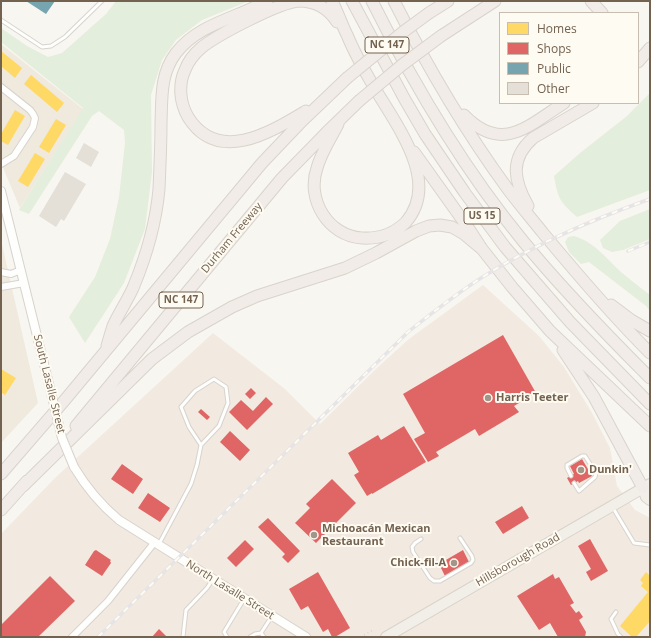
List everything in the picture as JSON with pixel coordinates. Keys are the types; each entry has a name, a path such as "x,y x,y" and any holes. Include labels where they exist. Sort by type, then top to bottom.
{"highway":[{"path":"104,353 113,326 139,273 152,230 158,189 162,90 167,70 176,53 195,36 212,26 267,1"},
{"path":"322,101 267,133 255,138 227,142 207,135 190,120 184,108 181,84 185,69 192,58 210,41 251,20 298,1 314,3 327,9 348,38"},
{"path":"332,1 348,38 370,81 406,142 482,249 550,331 650,426"},
{"name":"US 15","path":"352,1 425,134 465,193 505,247 570,322 650,404"},
{"name":"US 15","path":"372,1 422,94 478,182 522,240 549,272 650,378"},
{"path":"394,1 429,68 485,157 508,189 569,265 606,308 650,353"},
{"name":"NC 147","path":"1,474 282,140 347,78 403,32 448,1"},
{"name":"Durham Freeway","path":"1,510 128,364 282,178 342,117 402,65 441,36 495,1"},
{"path":"592,1 601,12"},
{"path":"639,61 650,48"},
{"path":"448,99 476,127 489,133 503,134 517,132 562,104"},
{"path":"543,232 522,195 518,184 515,172 518,158 533,138 591,104"},
{"path":"342,117 316,168 314,192 318,206 325,218 333,227 348,235 358,238 379,238 391,233 407,221 416,205 420,190 417,170 406,142"},
{"path":"23,486 152,359 188,332 232,307 257,296 345,268 429,226 440,225 452,227 464,234 482,249"},
{"path":"589,287 631,320 650,331"},
{"path":"550,331 594,397 646,486"}],"main road":[{"path":"646,486 646,497 650,500"},
{"name":"Hillsborough Road","path":"386,637 646,486"}],"street":[{"path":"1,87 30,110 35,118 33,127 17,153 12,158 1,164"},
{"name":"South Lasalle Street","path":"1,191 62,438 74,467 88,488 110,513 131,529 156,544"},
{"path":"2,274 11,274 21,270"},
{"path":"1,287 24,284"},
{"path":"72,637 108,601 156,544"},
{"name":"North Lasalle Street","path":"156,544 306,637"}],"lane":[{"path":"1,20 42,47 51,46 65,37 102,1"},
{"path":"156,544 191,484 201,445 219,426 228,403 226,387 214,379 195,391 181,407 188,427 201,445"},
{"path":"571,476 567,465 582,456 585,456 596,473 595,477 579,491 574,483"},
{"path":"612,506 634,543 650,545"},
{"path":"422,539 415,543 412,547 413,552 430,578 434,581 440,581 471,564 473,560 460,538"},
{"path":"183,637 186,610 213,580"},
{"path":"227,637 224,632 245,599"},
{"path":"616,612 611,619 621,637"},
{"path":"250,637 261,633 272,616"},
{"path":"261,633 264,637"}],"path":[{"path":"364,635 373,630"}],"shaded area":[{"path":"1,44 83,109 20,208 1,163"},
{"path":"1,240 38,403 1,443"},
{"path":"483,285 539,336 564,367 592,413 610,448 617,486 635,510 650,518 650,637 1,637 1,534 56,477 213,333 285,389 320,424 409,339"}],"green space":[{"path":"116,1 249,1 202,20 176,40 162,60 151,95 152,172 145,229 124,283 85,343 69,317 95,277 110,239 119,197 125,143 124,130 99,111 92,116 29,214 19,210 83,108 1,42 1,28 27,46 48,57 62,53 106,14"},
{"path":"650,93 650,190 577,217 563,204 557,190 554,176 580,153 627,116"},
{"path":"650,209 650,239 623,250 612,252 603,248 600,240 620,221"},
{"path":"574,236 594,246 624,275 650,295 650,311 646,306 589,262 581,264 569,252 565,242 568,237"}],"building: Homes":[{"path":"1,51 22,68 15,78 1,66"},
{"path":"31,75 64,103 57,112 24,84"},
{"path":"15,110 25,116 8,145 1,141 1,134"},
{"path":"56,119 66,125 49,153 39,147"},
{"path":"35,153 45,159 28,187 18,181"},
{"path":"1,369 16,378 5,395 1,392"},
{"path":"646,572 650,576 650,621 636,637 632,637 620,626 648,592 641,586 643,583 640,580"}],"building: Shops":[{"path":"503,335 536,393 514,406 519,412 479,436 475,429 436,452 439,456 428,462 414,439 425,433 403,394"},
{"path":"251,388 256,393 250,399 245,394"},
{"path":"266,397 273,404 247,430 229,412 241,400 253,411"},
{"path":"201,409 210,417 207,420 198,412"},
{"path":"404,426 426,462 367,496 354,475 359,472 348,453 378,435 381,440"},
{"path":"230,431 250,450 240,461 220,442"},
{"name":"Dunkin'","path":"582,459 592,476 579,483 578,481 571,485 567,478 574,474 570,466"},
{"path":"122,464 143,479 133,494 111,479"},
{"path":"332,479 356,503 316,543 295,523 310,508 306,504"},
{"path":"148,493 170,508 160,522 138,508"},
{"path":"522,506 529,518 503,534 495,522"},
{"path":"268,518 300,551 288,563 282,557 285,554 258,527"},
{"path":"590,539 608,571 591,581 586,572 591,569 578,546"},
{"path":"245,540 254,549 236,567 227,558"},
{"path":"96,550 111,560 111,563 102,576 85,565"},
{"name":"Chick-fil-A","path":"463,550 469,562 445,576 439,564"},
{"path":"318,572 350,628 335,637 332,637 328,629 323,632 308,606 301,610 289,589"},
{"path":"553,574 555,579 559,577 574,603 570,605 576,613 579,611 583,617 579,620 586,632 585,637 558,637 550,623 539,630 517,596"},
{"path":"50,576 75,601 38,637 1,637 1,625"},
{"path":"159,629 167,637 152,637"}],"building: Public":[{"path":"26,1 55,1 46,14"}],"building: Other":[{"path":"84,143 99,152 91,167 76,158"},
{"path":"65,172 86,184 64,221 61,219 56,227 39,216"}],"railway":[{"path":"98,637 408,332 472,284 522,254 585,224 650,199"},
{"path":"628,251 650,242"}],"place":[{"name":"Harris Teeter","path":"488,398"},
{"name":"Dunkin'","path":"581,470"},
{"name":"Michoacán Mexican Restaurant","path":"314,535"},
{"name":"Chick-fil-A","path":"454,563"}]}
